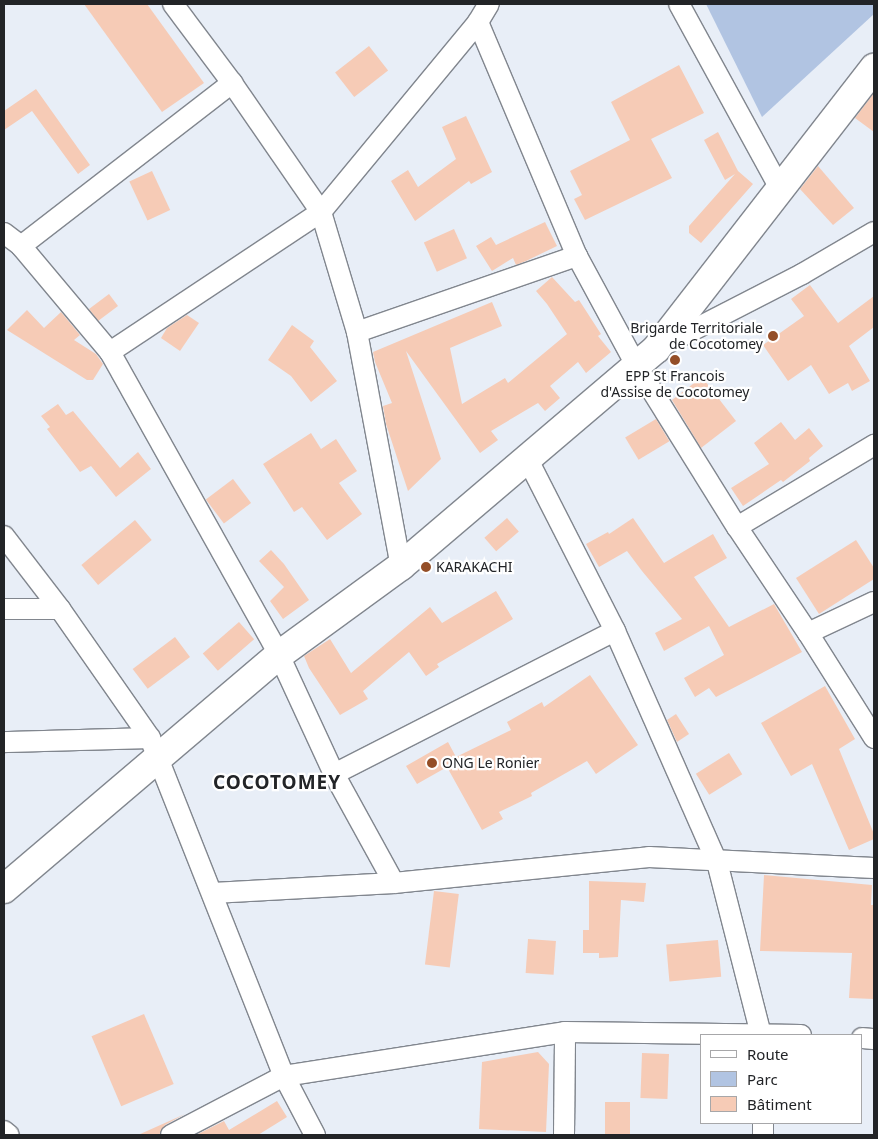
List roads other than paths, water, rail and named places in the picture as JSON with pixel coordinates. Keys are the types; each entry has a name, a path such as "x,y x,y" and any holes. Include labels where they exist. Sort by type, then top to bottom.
{"main road":[{"path":"4,889 153,748 401,566 646,357 780,190 874,68"}],"street":[{"path":"173,4 232,83 322,212 357,332 401,566"},
{"path":"110,352 322,212 478,22 489,4"},
{"path":"679,4 780,190"},
{"path":"478,22 577,256 646,357 737,527 808,633 874,738"},
{"path":"21,246 232,83"},
{"path":"4,232 21,246 110,352 280,655 334,774 394,883"},
{"path":"646,357 802,274 874,232"},
{"path":"357,332 577,256"},
{"path":"737,527 874,445"},
{"path":"171,1135 284,1076 565,1032 761,1034 717,862 616,631 527,458"},
{"path":"4,536 60,609 153,748 213,893 284,1076 315,1135"},
{"path":"808,633 874,602"},
{"path":"4,609 60,609"},
{"path":"334,774 616,631"},
{"path":"4,742 153,748"},
{"path":"213,893 394,883 649,858 874,868"},
{"path":"564,1135 565,1032"},
{"path":"4,1131 9,1135"}],"place":[{"name":"Brigarde Territoriale de Cocotomey","path":"773,336"},
{"name":"EPP St Francois d'Assise de Cocotomey","path":"675,360"},
{"name":"KARAKACHI","path":"426,567"},
{"name":"ONG Le Ronier","path":"432,763"}],"district":[{"name":"COCOTOMEY","path":"277,783"}]}
